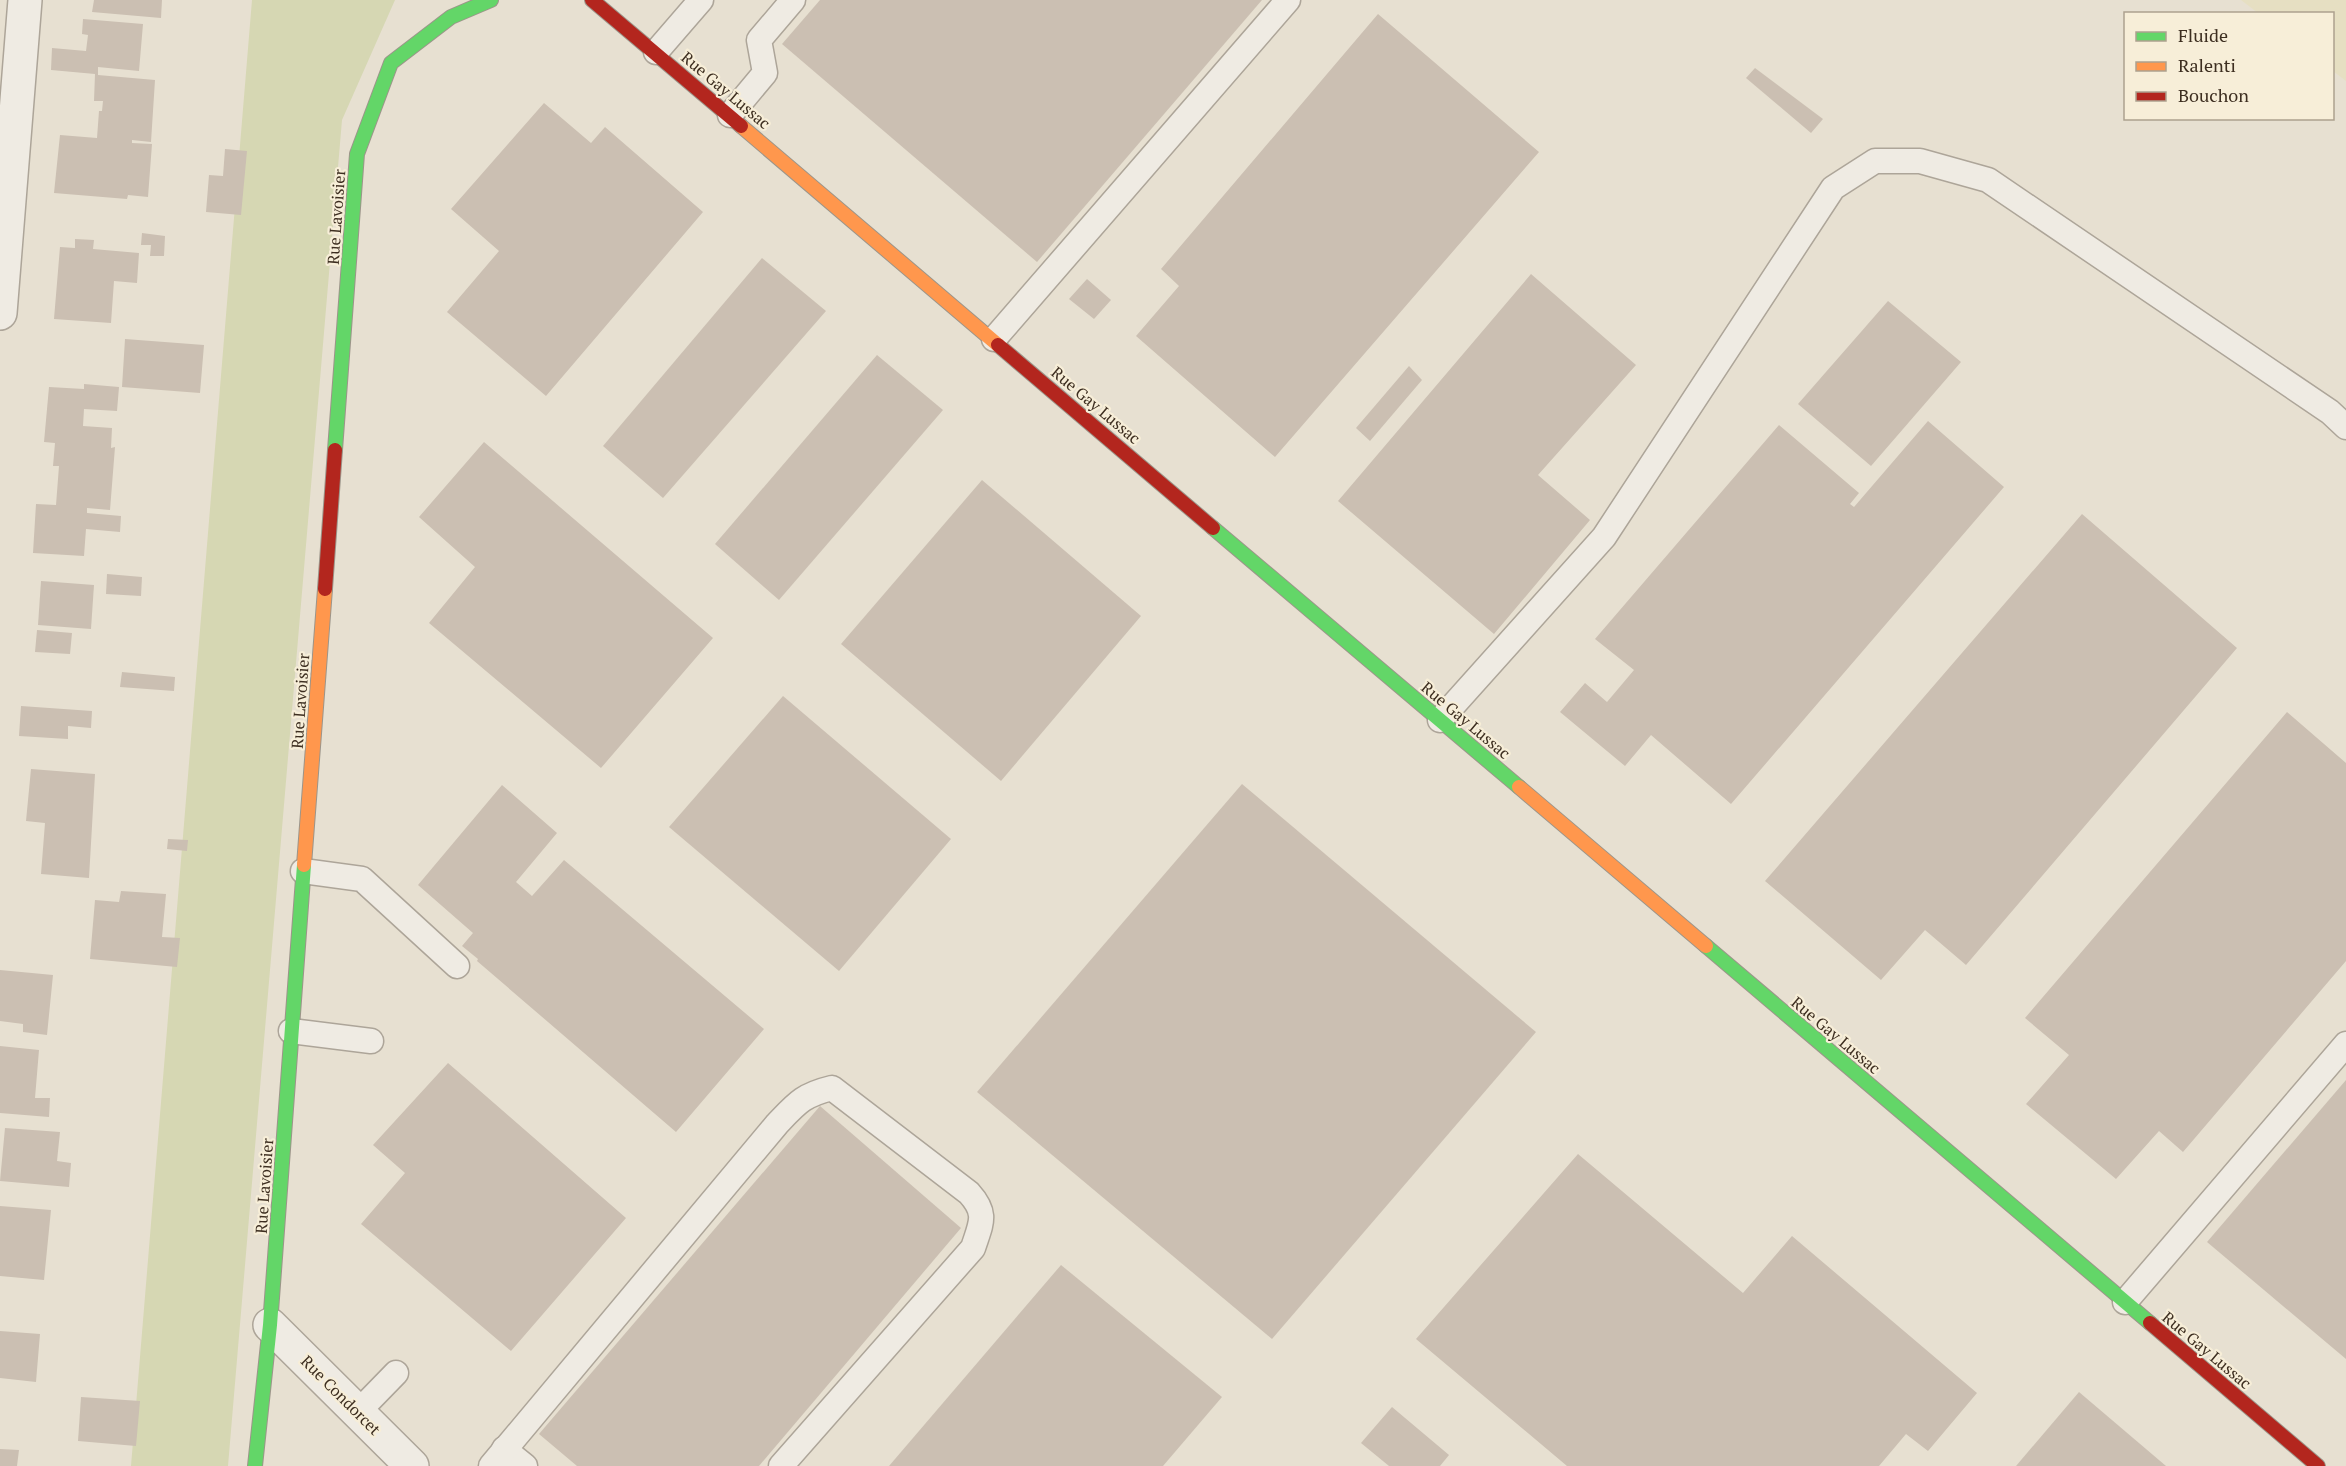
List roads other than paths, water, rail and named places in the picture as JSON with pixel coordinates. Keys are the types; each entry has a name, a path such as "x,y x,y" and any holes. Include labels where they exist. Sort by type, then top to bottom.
{"street":[{"path":"0,313 25,0"},
{"name":"Rue Lavoisier","path":"255,1466 270,1325 357,154 391,63 451,17 491,0"},
{"name":"Rue Gay Lussac","path":"592,0 994,339 2318,1466"},
{"name":"Rue Condorcet","path":"270,1325 412,1466"}],"lane":[{"path":"656,52 701,0"},
{"path":"730,115 765,73 759,40 793,0"},
{"path":"994,339 1288,0"},
{"path":"1440,720 1604,537 1833,188 1875,161 1920,161 1988,180 2330,412 2346,427"},
{"path":"303,871 362,879 457,966"},
{"path":"291,1032 370,1041"},
{"path":"2125,1302 2346,1044"},
{"path":"525,1466 497,1458 777,1124 798,1102 812,1093 832,1088 969,1193 980,1205 982,1223 973,1248 782,1466"},
{"path":"358,1412 396,1373"}]}
